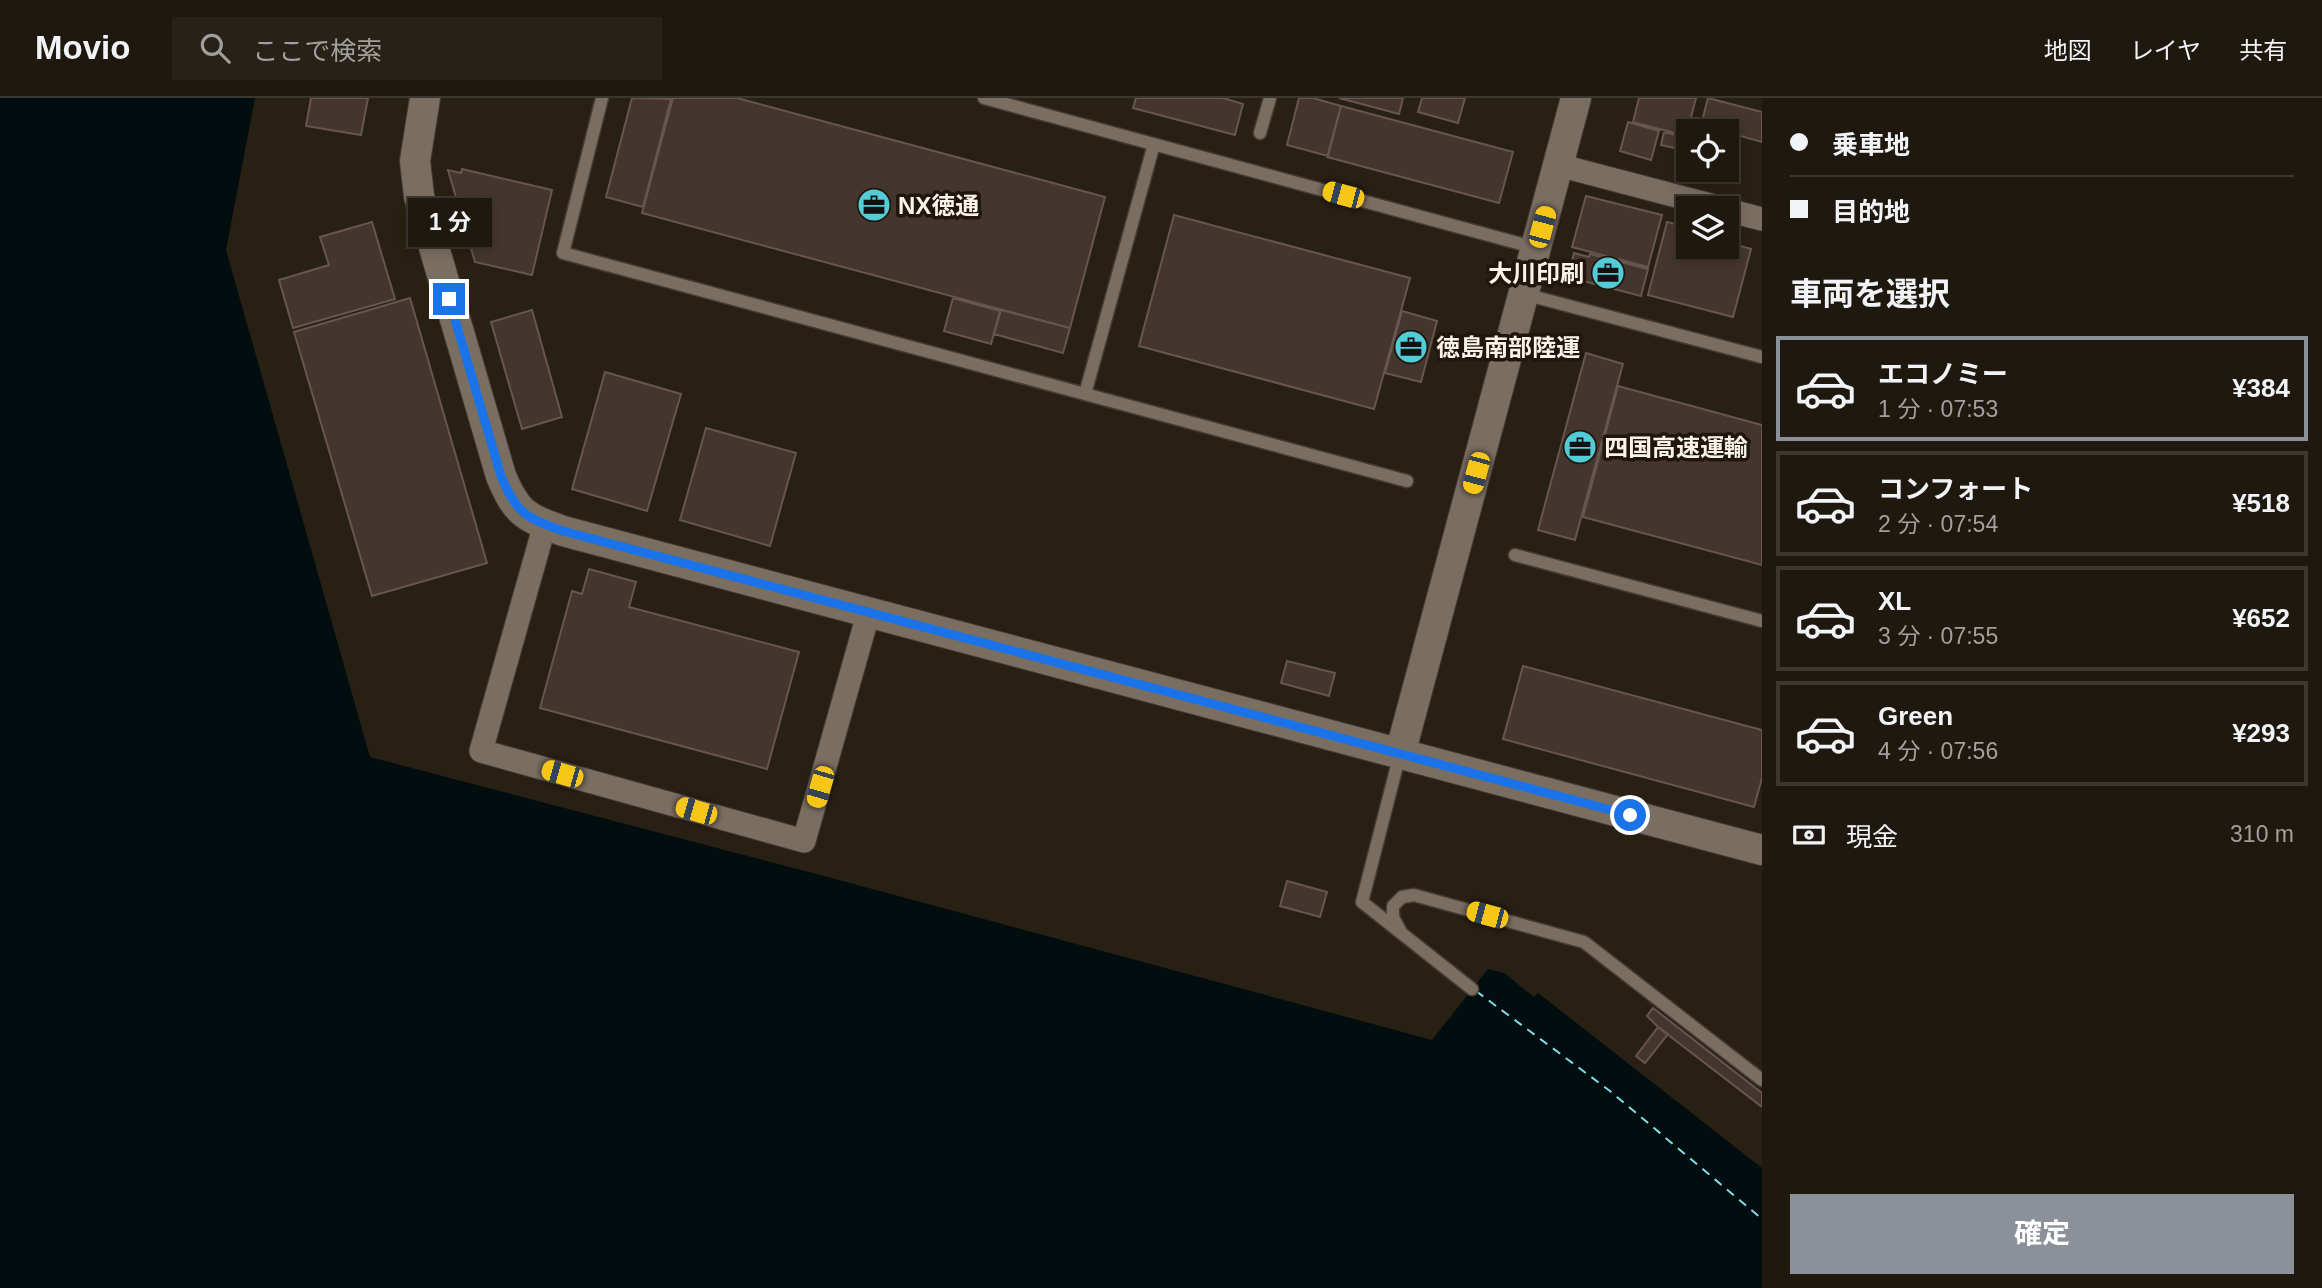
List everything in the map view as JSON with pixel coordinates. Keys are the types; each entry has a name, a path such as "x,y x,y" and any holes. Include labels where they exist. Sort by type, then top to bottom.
{"street":[{"path":"425,98 416,142 419,197 501,476 510,498 529,519 1761,851"},
{"path":"1401,754 1576,98"},
{"path":"1558,165 1676,196"},
{"path":"1739,213 1762,219"},
{"path":"545,524 481,751 804,841 869,611"}],"lane":[{"path":"602,98 563,253 1407,481"},
{"path":"984,98 1536,248"},
{"path":"1260,133 1270,98"},
{"path":"1085,394 1154,144"},
{"path":"1524,294 1762,357"},
{"path":"1515,555 1762,621"},
{"path":"1401,754 1362,902 1472,989"},
{"path":"1401,932 1393,918 1393,906 1402,897 1414,895 1584,942 1762,1080"}],"shaded area":[{"path":"0,98 255,98 226,250 370,757 1432,1040 1488,969 1504,973 1534,997 1538,993 1762,1168 1762,1288 0,1288"}],"building":[{"path":"311,98 368,98 361,135 306,126"},
{"path":"632,98 671,99 643,207 606,197"},
{"path":"673,98 737,98 1105,197 1070,328 642,213"},
{"path":"1136,98 1223,98 1243,104 1235,135 1133,108"},
{"path":"1299,98 1313,98 1341,106 1328,156 1287,145"},
{"path":"1339,98 1403,98 1399,114"},
{"path":"1422,98 1465,98 1458,123 1418,112"},
{"path":"1639,98 1696,98 1690,119 1676,119 1676,133 1633,122"},
{"path":"1708,98 1762,112 1762,142 1739,136 1739,119 1703,119"},
{"path":"1341,106 1513,152 1499,203 1327,157"},
{"path":"1628,122 1659,131 1651,160 1620,151"},
{"path":"1664,132 1676,135 1676,148 1661,145"},
{"path":"462,169 552,190 532,275 475,262 448,170 461,173"},
{"path":"1586,196 1662,215 1648,267 1572,247"},
{"path":"1174,215 1410,278 1374,409 1139,346"},
{"path":"372,222 395,299 293,328 279,280 329,265 320,237"},
{"path":"1667,222 1676,224 1676,259 1739,259 1739,246 1751,249 1733,317 1648,295"},
{"path":"1574,253 1589,257 1590,254 1648,269 1641,296 1568,277"},
{"path":"410,298 487,563 372,596 294,332"},
{"path":"953,298 1000,311 991,344 944,331"},
{"path":"532,310 562,417 522,429 491,322"},
{"path":"1001,310 1070,328 1063,353 994,334"},
{"path":"1402,311 1437,321 1421,382 1385,373"},
{"path":"1586,353 1623,364 1575,540 1538,530"},
{"path":"605,372 681,394 647,511 572,489"},
{"path":"1618,386 1762,425 1762,565 1583,517"},
{"path":"706,428 796,453 770,546 680,520"},
{"path":"589,569 636,582 629,607 799,652 767,769 540,708 572,591 582,594"},
{"path":"1287,661 1335,673 1329,696 1281,683"},
{"path":"1523,666 1762,730 1762,778 1754,807 1503,739"},
{"path":"1287,881 1327,892 1320,917 1280,906"},
{"path":"1653,1008 1762,1093 1762,1107 1658,1027 1647,1016"},
{"path":"1658,1027 1668,1034 1645,1063 1636,1056"}],"ferry route":[{"path":"1476,991 1610,1091 1762,1219"}],"place":[{"name":"NX徳通","path":"874,205"},
{"name":"大川印刷","path":"1608,273"},
{"name":"徳島南部陸運","path":"1411,347"},
{"name":"四国高速運輸","path":"1580,447"}],"route":[{"path":"449,299 501,476 510,498 529,519 563,531 1630,815"}]}
